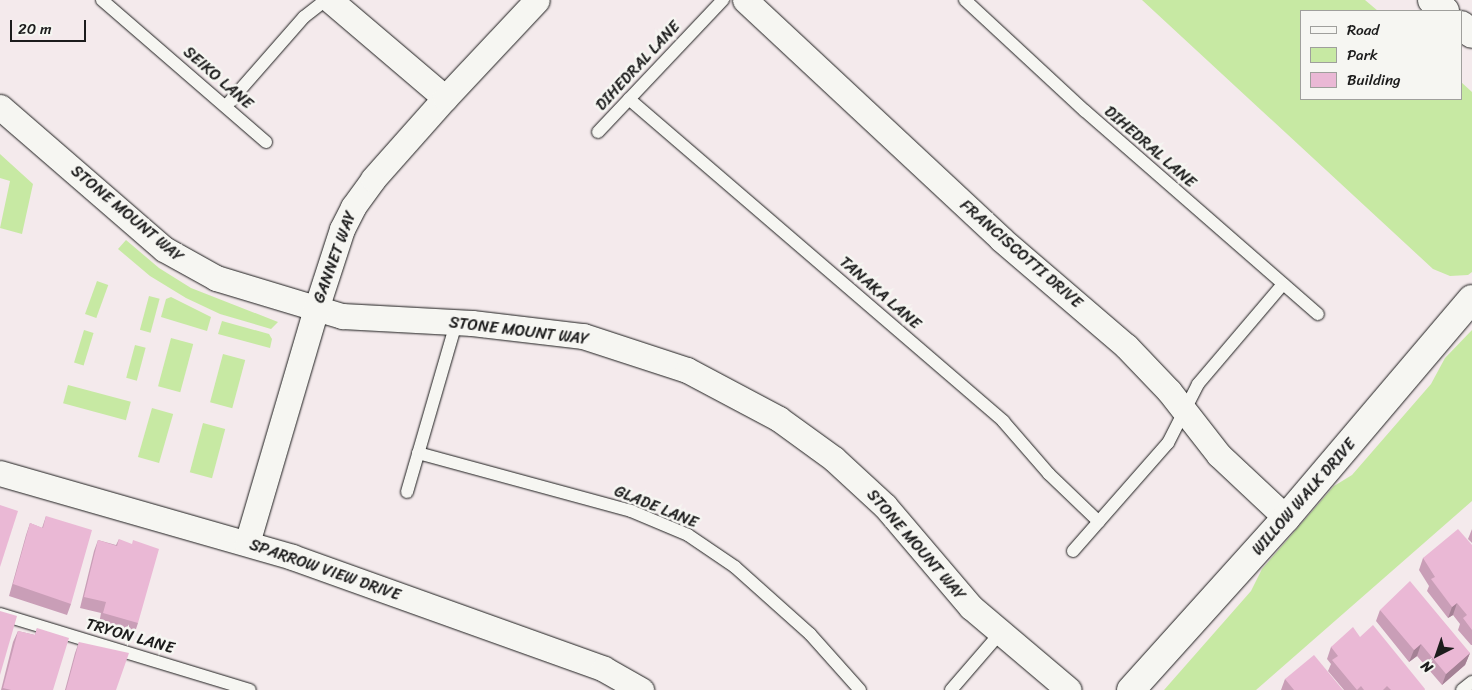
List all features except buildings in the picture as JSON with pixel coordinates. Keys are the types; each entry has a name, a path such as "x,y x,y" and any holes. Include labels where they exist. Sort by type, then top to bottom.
{"street":[{"path":"330,0 444,98"},
{"name":"GANNET WAY","path":"247,543 316,309 342,229 353,207 373,179 444,98 537,0"},
{"name":"FRANCISCOTTI DRIVE","path":"745,0 1001,239 1126,346 1242,478 1286,518"},
{"path":"1432,0 1444,10"},
{"path":"1462,25 1472,34"},
{"name":"STONE MOUNT WAY","path":"0,107 164,249 189,265 246,289 342,316 456,323 583,336 687,370 779,419 834,459 885,506 971,607 1069,690"},
{"name":"WILLOW WALK DRIVE","path":"1131,690 1286,518 1472,299"},
{"name":"SPARROW VIEW DRIVE","path":"0,473 247,543 587,662 641,690"}],"lane":[{"name":"SEIKO LANE","path":"102,0 266,142"},
{"path":"226,106 304,17 326,0"},
{"name":"DIHEDRAL LANE","path":"598,132 723,0"},
{"name":"DIHEDRAL LANE","path":"965,0 1085,111 1318,314"},
{"name":"TANAKA LANE","path":"629,99 1003,421 1049,474 1099,522"},
{"path":"1073,551 1168,443 1198,384 1283,284"},
{"path":"407,492 456,323"},
{"name":"GLADE LANE","path":"418,453 631,511 688,535 734,567 810,634 860,690"},
{"name":"TRYON LANE","path":"0,614 250,690"},
{"path":"951,690 1001,632"},
{"path":"1462,690 1472,682"}],"green space":[{"path":"1142,0 1365,0 1377,10 1300,10 1300,100 1462,100 1462,83 1472,92 1472,272 1468,275 1450,276 1433,269"},
{"path":"0,154 33,184 22,234 0,228 10,181 0,178"},
{"path":"126,240 159,268 191,288 278,322 271,329 220,314 186,298 150,276 118,249"},
{"path":"97,281 108,285 96,318 85,314"},
{"path":"149,296 160,299 151,333 140,330"},
{"path":"171,297 211,317 207,331 161,317 166,299"},
{"path":"222,321 269,334 272,339 270,348 218,334"},
{"path":"84,330 94,333 84,365 74,363"},
{"path":"1472,330 1472,501 1256,690 1164,690 1251,591 1262,569 1334,486 1352,475 1431,384 1445,358"},
{"path":"171,338 193,344 180,392 158,386"},
{"path":"135,345 146,348 137,381 126,378"},
{"path":"223,354 245,360 232,408 210,402"},
{"path":"68,385 131,402 126,420 63,403"},
{"path":"152,408 173,414 159,463 138,457"},
{"path":"203,423 225,429 212,478 190,472"}]}
